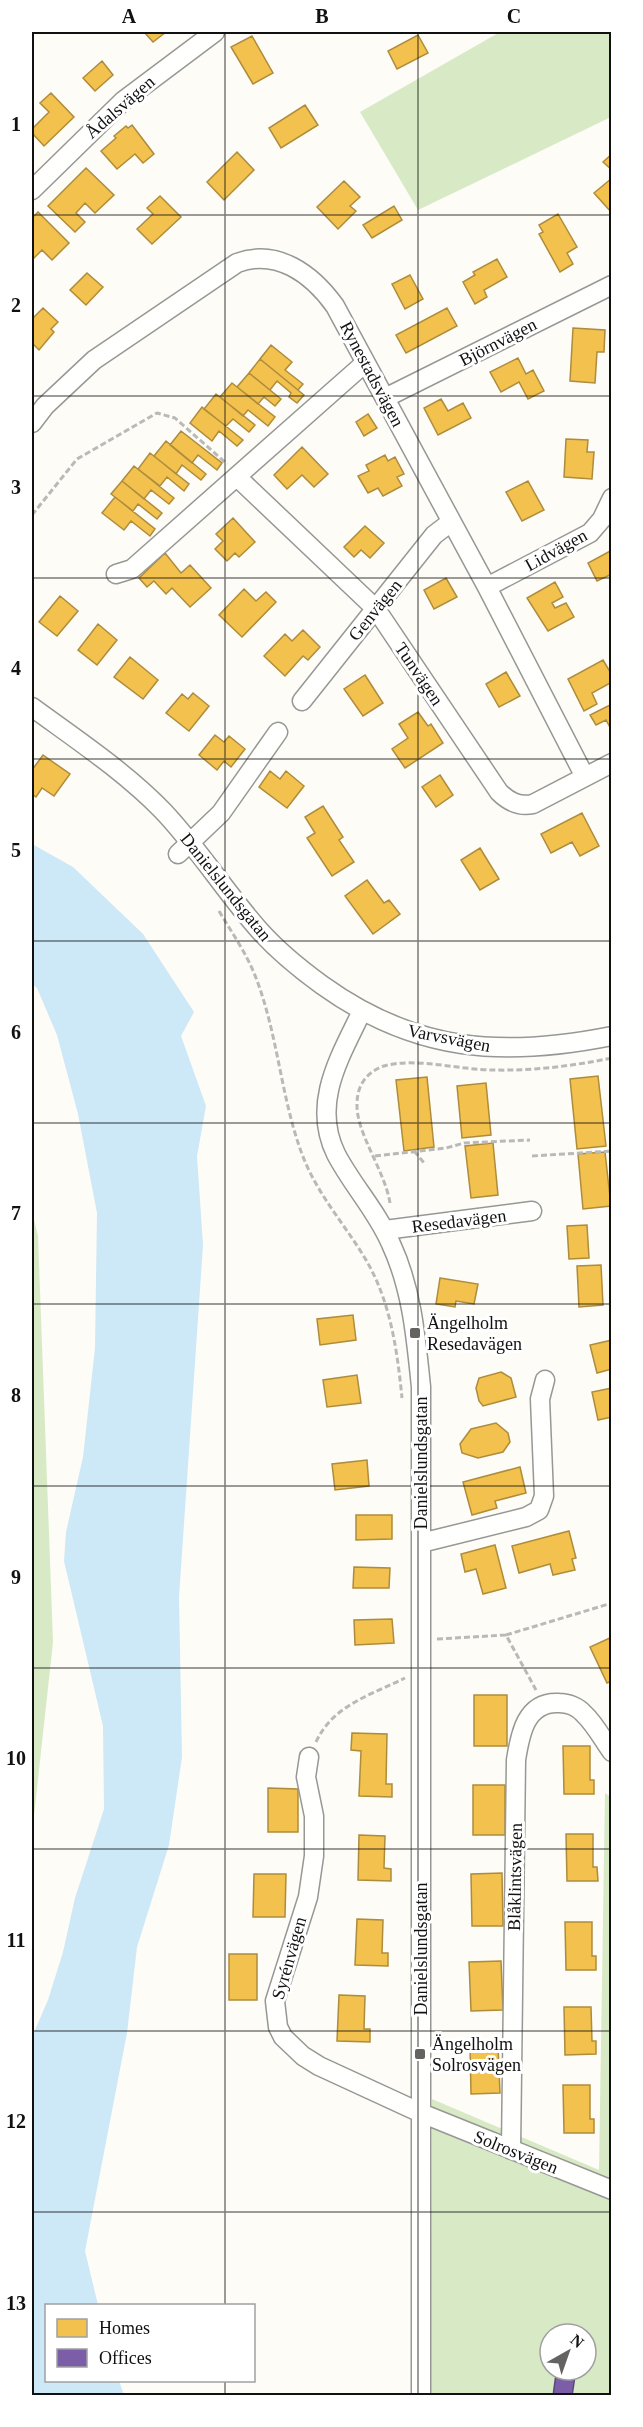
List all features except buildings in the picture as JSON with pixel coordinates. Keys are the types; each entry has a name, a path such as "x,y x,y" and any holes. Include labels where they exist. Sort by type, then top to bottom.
{"street":[{"name":"Ådalsvägen","path":"32,190 123,101 215,32"},
{"name":"Rynestadsvägen","path":"32,423 45,406 94,360 231,267 256,257 288,265 315,283 335,306 487,587 585,777"},
{"name":"Björnvägen","path":"385,398 612,285"},
{"path":"116,574 132,569 365,363"},
{"name":"Tunvägen","path":"237,477 376,609 504,797 515,804 533,804 612,764"},
{"name":"Lidvägen","path":"487,587 590,533 602,519 612,498"},
{"name":"Genvägen","path":"302,700 434,535 451,522"},
{"name":"Danielslundsgatan","path":"32,707 129,779 184,848 262,933 308,975 362,1011 332,1073 326,1110 328,1129 336,1155 385,1230 400,1264 415,1333 421,1387 421,1543 412,1669 421,2113 421,2396"},
{"path":"184,848 221,813 278,732"},
{"name":"Varvsvägen","path":"362,1011 413,1033 483,1047 545,1046 612,1036"},
{"name":"Resedavägen","path":"385,1230 532,1211"},
{"path":"421,1543 526,1517 539,1510 544,1496 540,1399 545,1380"},
{"path":"544,1705 558,1703 579,1709 612,1752"},
{"name":"Blåklintsvägen","path":"512,2150 516,1760 519,1738 526,1720 535,1709 544,1705"},
{"name":"Syrénvägen","path":"309,1757 306,1777 314,1816 315,1856 308,1897 276,1994 275,2015 278,2027 287,2042 303,2056 421,2113"},
{"name":"Solrosvägen","path":"421,2113 612,2190"}],"path":[{"path":"32,515 77,459 157,413 176,418 225,461 237,477"},
{"path":"214,903 242,948 257,979 303,1157 319,1192 363,1255 381,1290 394,1332 402,1402"},
{"path":"385,1230 391,1221 391,1209 384,1179 362,1129 357,1103 364,1079 383,1066 411,1064 510,1070 579,1064 612,1058"},
{"path":"612,1084 612,1095"},
{"path":"375,1156 446,1148 464,1143 530,1140"},
{"path":"414,1151 425,1164"},
{"path":"532,1156 612,1151"},
{"path":"451,1637 506,1635 612,1603"},
{"path":"506,1635 544,1705"},
{"path":"309,1757 324,1725 338,1711 404,1678 412,1669"},
{"path":"404,1687 404,1678 412,1669"}],"green space":[{"path":"500,32 611,32 611,117 418,210 360,112"},
{"path":"32,1211 38,1236 53,1642 32,1834"},
{"path":"605,1793 612,1798 611,2395 430,2396 432,2099 599,2170"}],"water":[{"path":"32,844 73,867 143,934 194,1012 181,1036 206,1106 197,1156 203,1245 179,1597 182,1757 169,1845 137,1947 127,2033 85,2251 98,2304 45,2304 45,2382 119,2382 124,2395 32,2395 32,2037 48,2000 63,1952 75,1898 104,1809 103,1726 64,1561 66,1532 83,1457 95,1348 97,1213 78,1114 57,1035 37,988 32,984"}],"place":[{"name":"Ängelholm Resedavägen","path":"415,1333"},
{"name":"Ängelholm Solrosvägen","path":"420,2054"}]}
